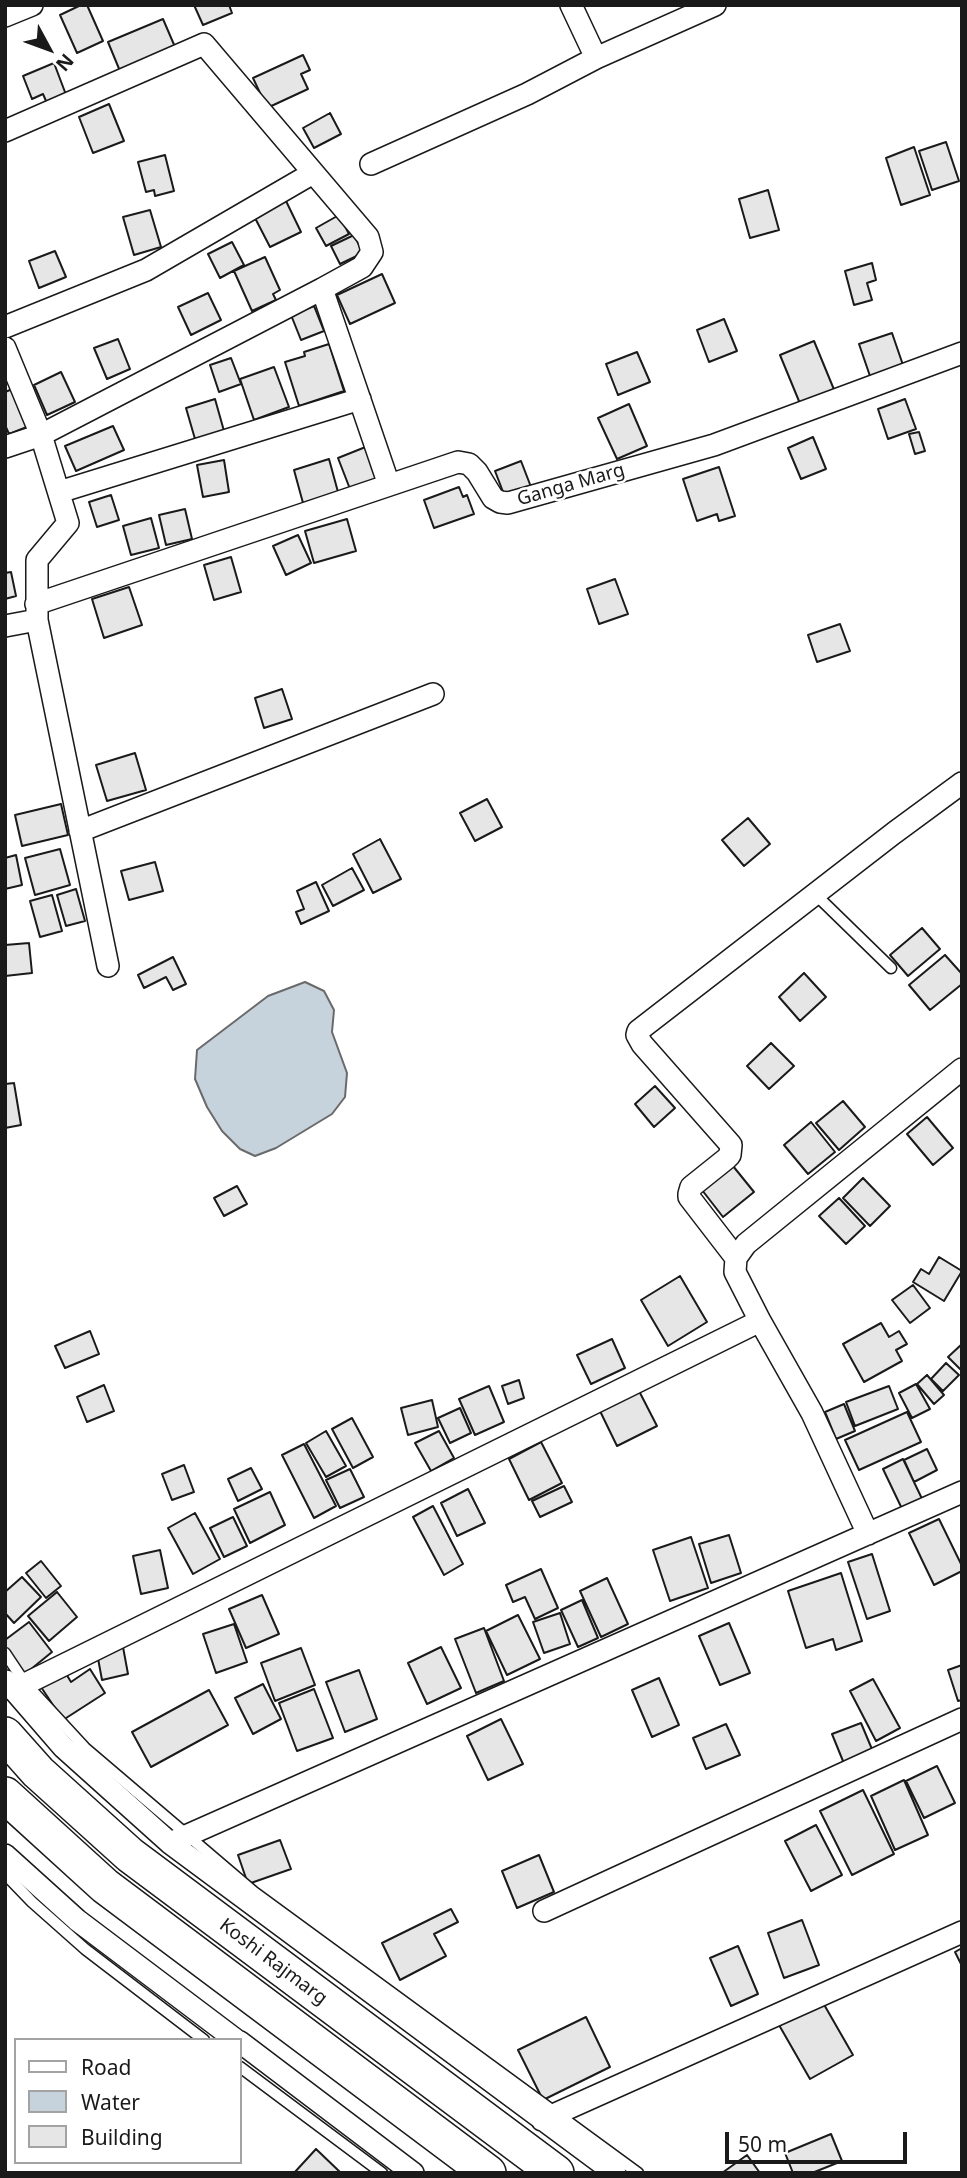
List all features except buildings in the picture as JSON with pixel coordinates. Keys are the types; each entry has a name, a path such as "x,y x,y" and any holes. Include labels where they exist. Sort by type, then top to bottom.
{"main road":[{"name":"Koshi Rajmarg","path":"5,1735 38,1772 130,1855 556,2173"},
{"name":"Koshi Rajmarg","path":"5,1795 105,1886 488,2173"}],"street":[{"path":"5,16 32,5"},
{"path":"571,5 596,58"},
{"path":"371,164 715,5"},
{"path":"5,131 204,44 368,237 372,252 362,267 322,289 41,435 5,447"},
{"path":"5,327 146,270 313,173"},
{"path":"322,289 389,485"},
{"path":"5,348 41,435 68,523 37,560 36,612 108,966"},
{"name":"Ganga Marg","path":"5,626 36,612 458,462 469,464 477,472 493,498 508,503 714,445 962,353"},
{"path":"59,492 360,399"},
{"path":"80,831 433,694"},
{"path":"736,1258 688,1194 691,1187 726,1159 731,1145 642,1044 638,1035 640,1028 962,783"},
{"path":"868,1534 812,1413 735,1272 736,1258 746,1244 962,1069"},
{"path":"615,2173 549,2117 179,1839 63,1747 15,1684 760,1321"},
{"path":"179,1839 962,1492"},
{"path":"544,1911 962,1719"},
{"path":"5,1855 77,1920 234,2038"},
{"path":"549,2117 962,1933"},
{"path":"242,2044 413,2173"}],"lane":[{"path":"814,894 891,968"},
{"path":"5,1653 15,1684"},
{"path":"5,1874 85,1949 201,2038"},
{"path":"242,2068 382,2173"},
{"path":"549,2117 638,2173"}],"water":[{"path":"305,982 324,991 334,1010 332,1032 347,1073 345,1097 332,1114 276,1148 255,1156 240,1149 222,1131 207,1107 195,1079 197,1050 268,996"}]}
